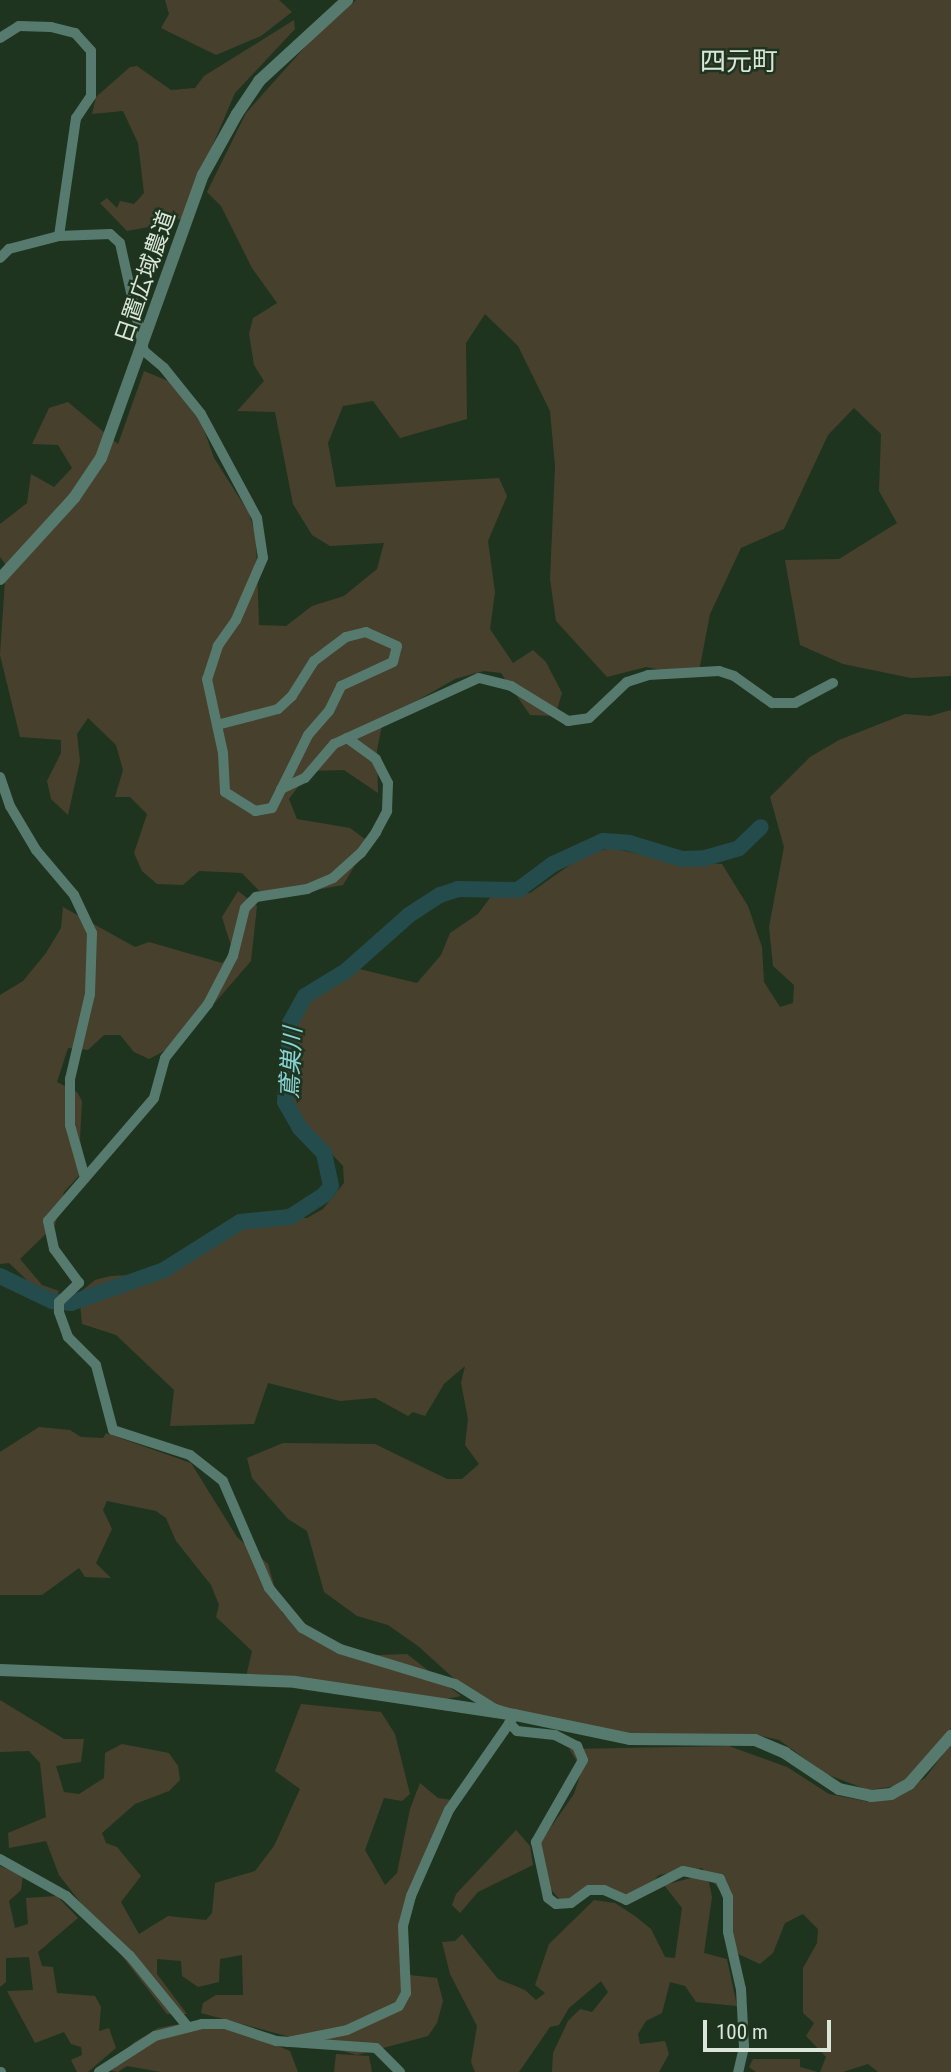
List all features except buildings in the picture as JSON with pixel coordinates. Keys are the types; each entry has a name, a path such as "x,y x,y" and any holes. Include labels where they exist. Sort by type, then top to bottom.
{"street":[{"name":"日置広域農道","path":"0,579 52,525 94,469 144,351 203,175 219,145 259,81 347,0"},
{"path":"0,38 19,26 51,27 75,33 91,51 92,96 76,118 59,236"},
{"path":"0,258 9,249 59,236 87,239 110,234 120,243 144,351 164,368 201,414 262,535 263,558 257,577 209,666 209,698 217,725 225,792 239,804 266,813 341,686 393,662 397,646 366,632 346,637 314,661 292,696 278,709 217,725"},
{"path":"281,789 296,785 334,744 480,678 511,686 568,721 589,718 627,682 648,675 719,671 734,676 772,703 795,703 832,683"},
{"path":"347,737 376,759 388,783 387,811 361,853 333,878 307,890 256,897 245,908 233,956 208,1003 165,1058 154,1098 52,1212 48,1234 79,1283 59,1301 59,1312 68,1337 96,1364 113,1430 179,1451 223,1481 269,1588 302,1628 340,1649 455,1684 512,1719 530,1734 555,1735 577,1746 583,1760 536,1842 548,1898 556,1904 570,1903 589,1890 604,1890 626,1900 683,1871 720,1879 728,1897 728,1932 741,1989 744,2047 738,2072"},
{"path":"0,777 10,806 36,850 74,895 92,933 90,994 70,1079 70,1125 85,1178"},
{"path":"0,1670 240,1677 630,1739 755,1740 785,1753 839,1789 871,1796 891,1794 915,1779 951,1736"},
{"path":"288,2042 346,2030 399,2006 406,1993 403,1926 411,1896 449,1810 512,1719"},
{"path":"0,1859 66,1896 130,1956 187,2026"},
{"path":"99,2072 139,2043 187,2026 225,2024 288,2042 376,2048 400,2072"}],"shaded area":[{"path":"165,0 279,0 292,12 261,36 216,55 161,28 169,14"},
{"path":"356,0 951,0 951,676 911,678 843,664 800,645 785,560 839,559 897,523 879,491 881,434 854,408 828,435 784,529 741,548 710,614 698,677 646,667 607,677 556,621 550,579 555,466 550,411 518,346 485,314 466,343 467,419 400,438 373,401 343,406 328,443 336,487 499,478 507,496 488,541 495,592 490,629 513,663 533,650 546,662 562,693 555,716 530,715 501,673 484,671 455,679 383,720 377,750 378,793 344,770 310,771 289,799 297,819 350,828 369,842 343,885 267,899 242,873 199,871 183,885 157,884 142,871 134,853 147,814 130,797 115,797 123,770 116,745 88,718 77,734 80,761 68,815 51,799 47,781 61,753 61,740 20,737 0,655 6,565 0,557 0,524 27,503 31,474 54,487 72,468 58,445 32,444 49,408 68,402 118,444 144,371 173,383 193,399 214,458 249,513 256,537 259,625 286,626 312,606 344,596 377,569 384,543 330,546 312,535 293,504 275,412 237,411 264,381 254,365 249,334 253,318 277,303 252,268 221,206 207,192 246,113 313,38"},
{"path":"294,20 295,29 235,93 181,219 168,220 160,212 154,226 127,231 100,203 107,198 117,208 120,201 134,204 144,193 138,143 123,111 92,114 96,97 130,67 137,66 171,90 195,88 204,76"},
{"path":"951,710 951,1728 918,1772 896,1786 868,1790 826,1774 779,1740 753,1734 688,1742 491,1712 418,1646 388,1625 357,1616 324,1592 307,1531 288,1519 252,1478 247,1458 283,1443 375,1444 447,1479 462,1479 479,1464 465,1445 468,1419 461,1383 465,1366 444,1384 425,1416 413,1412 408,1416 375,1398 340,1401 268,1383 254,1424 170,1426 174,1390 116,1335 82,1324 79,1293 95,1280 111,1276 167,1273 227,1224 252,1216 307,1218 323,1209 344,1183 343,1166 301,1121 290,1097 298,1052 295,1029 307,1003 332,972 351,967 417,983 441,955 450,933 478,914 492,895 530,893 584,855 611,848 666,860 722,864 748,906 762,947 764,982 780,1007 793,1003 794,985 773,966 769,927 784,847 770,797 810,757 839,740 905,714 930,716"},
{"path":"238,891 257,906 251,961 180,1043 149,1059 134,1052 120,1035 104,1035 88,1050 68,1048 57,1082 77,1092 82,1101 80,1139 86,1168 64,1192 55,1225 20,1259 42,1285 59,1291 56,1297 32,1285 9,1263 0,1264 0,995 23,981 46,953 61,928 63,907 135,947 149,942 222,963 233,952 222,917"},
{"path":"39,1427 70,1430 81,1437 103,1438 106,1433 191,1463 237,1537 268,1564 282,1613 309,1637 353,1656 407,1654 461,1696 437,1701 246,1677 252,1651 216,1617 219,1605 211,1585 176,1541 166,1518 156,1511 107,1501 103,1510 112,1529 96,1563 111,1578 85,1577 79,1568 42,1595 0,1595 0,1452"},
{"path":"0,1700 64,1739 84,1739 81,1762 56,1766 64,1792 79,1794 104,1778 105,1753 122,1744 169,1753 178,1766 180,1780 169,1791 135,1804 102,1833 106,1843 117,1847 141,1876 121,1902 139,1934 168,1916 206,1920 212,1913 215,1883 255,1871 274,1846 300,1789 275,1771 301,1704 381,1712 395,1734 410,1794 402,1801 384,1798 365,1850 385,1885 397,1873 410,1809 420,1783 438,1798 452,1800 409,1896 402,1978 410,1975 437,1978 443,2001 437,2023 428,2036 357,2055 201,2013 203,2003 216,1995 243,1995 242,1955 220,1959 219,1982 198,1987 182,1976 181,1961 157,1959 157,1974 187,2014 167,2014 59,1875 46,1841 9,1848 8,1833 46,1817 40,1763 29,1751 0,1752"},
{"path":"951,1744 951,2072 878,2072 868,2064 843,2072 820,2072 826,2057 806,2036 814,2023 803,2013 803,1968 817,1943 818,1929 803,1914 785,1923 773,1953 760,1964 736,1953 722,1893 702,1868 659,1875 646,1888 623,1899 593,1893 560,1900 548,1886 538,1859 541,1841 574,1794 582,1769 569,1749 729,1746 787,1767 829,1794 870,1802 895,1796 925,1778"},
{"path":"516,1830 530,1846 533,1865 478,1892 460,1913 452,1905 456,1894"},
{"path":"0,1866 23,1876 21,1890 9,1901 15,1928 28,1924 26,1898 57,1896 78,1918 38,1952 42,1966 53,1967 57,1993 95,1996 101,2007 99,2031 109,2028 116,2048 88,2072 77,2072 71,2060 82,2055 81,2047 71,2044 64,2032 35,2043 7,1991 33,1990 29,1957 6,1958 6,1982 0,1987"},
{"path":"695,1877 709,1882 712,1897 704,1953 727,1959 737,2006 696,2002 685,1986 670,1982 662,2013 646,2021 638,2034 640,2044 665,2041 669,2054 659,2072 552,2072 553,2053 568,2021 580,2009 592,2012 608,1992 601,1981 569,2008 559,2025 550,2027 519,2072 475,2072 471,2062 477,2026 450,1974 442,1942 455,1941 462,1934 498,1979 525,1990 536,2000 545,1993 535,1985 549,1944 594,1900 615,1903 635,1916 651,1929 665,1957 675,1958 682,1908 664,1885"},
{"path":"196,2021 243,2031 290,2051 298,2072 161,2072 127,2066 118,2072 108,2070 133,2043 158,2028"},
{"path":"336,2054 369,2056 372,2072 334,2072"},
{"path":"753,2059 800,2059 800,2067 818,2072 756,2072 749,2067"}],"waterway":[{"name":"鳶巣川","path":"0,1276 52,1301 71,1303 164,1270 240,1222 290,1217 324,1195 331,1186 324,1153 300,1128 285,1102 290,1023 305,996 346,971 409,915 440,895 458,889 518,890 553,864 603,841 629,843 682,859 705,858 739,848 761,827"}],"district":[{"name":"四元町","path":"739,62"}]}
